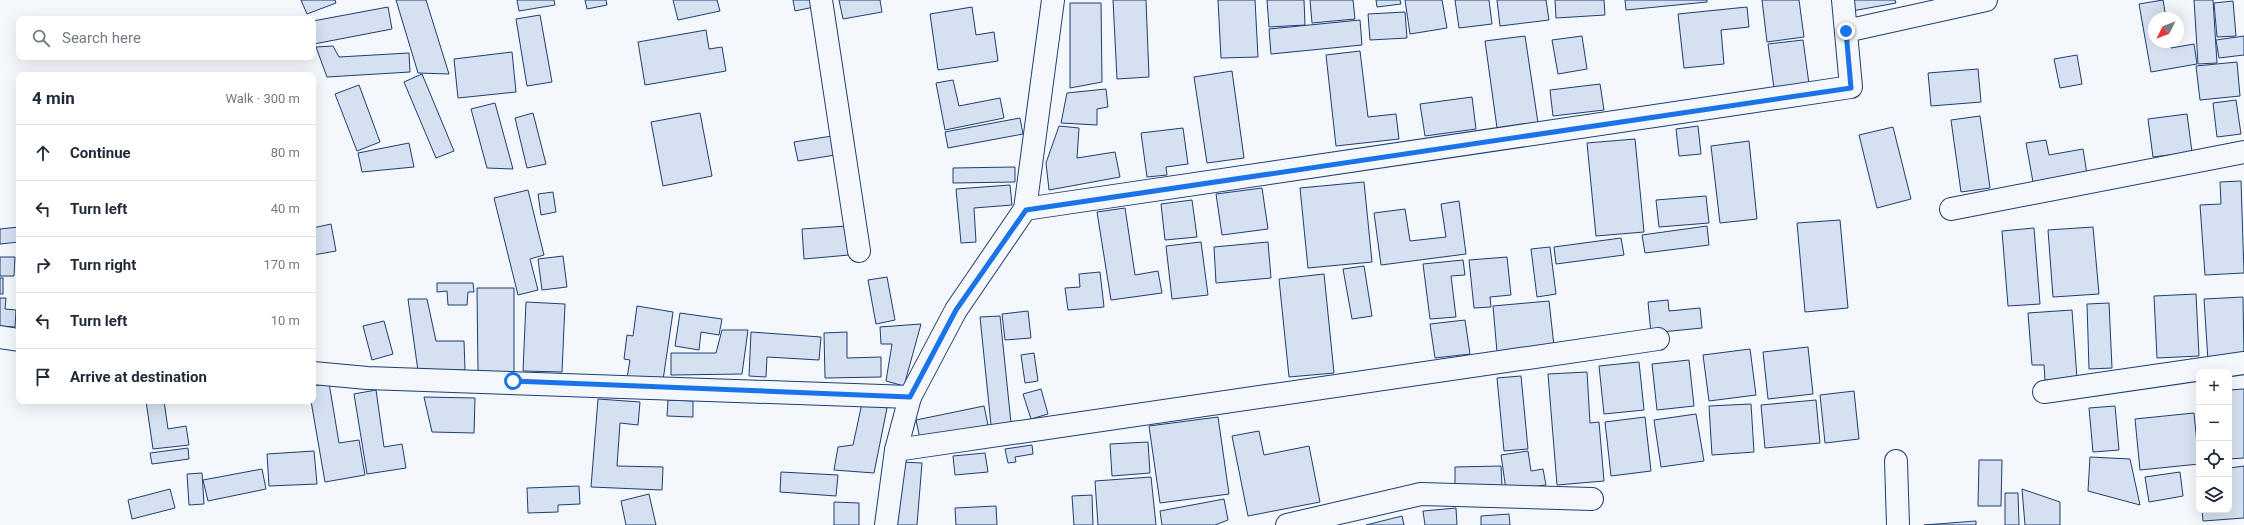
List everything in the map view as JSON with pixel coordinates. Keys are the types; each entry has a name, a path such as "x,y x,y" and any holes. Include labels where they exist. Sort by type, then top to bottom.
{"street":[{"path":"821,0 859,251"},
{"path":"886,525 896,450 910,397 956,310 1026,210 1053,0"},
{"path":"1026,210 1851,88 1843,0"},
{"path":"1846,31 1986,0"},
{"path":"1952,209 2244,152"},
{"path":"0,338 16,340"},
{"path":"896,450 1658,339"},
{"path":"2044,392 2244,364"},
{"path":"316,373 367,378 910,397"},
{"path":"1896,461 1898,525"},
{"path":"1287,525 1421,494 1592,499"}],"building":[{"path":"301,0 335,0 336,3 307,14"},
{"path":"396,0 426,0 449,74 418,73"},
{"path":"517,0 554,0 555,5 519,11"},
{"path":"585,0 606,0 607,5 587,9"},
{"path":"673,0 717,0 720,11 678,20"},
{"path":"793,0 813,0 814,7 795,11"},
{"path":"839,0 880,0 882,12 843,19"},
{"path":"1113,0 1146,0 1149,77 1117,79"},
{"path":"1218,0 1255,0 1258,57 1221,58"},
{"path":"1267,0 1304,0 1305,25 1269,27"},
{"path":"1310,0 1353,0 1355,19 1312,23"},
{"path":"1376,0 1400,0 1401,4 1377,7"},
{"path":"1405,0 1442,0 1447,28 1410,34"},
{"path":"1455,0 1489,0 1492,24 1459,28"},
{"path":"1497,0 1546,0 1549,20 1500,26"},
{"path":"1555,0 1604,0 1605,15 1556,18"},
{"path":"1625,0 1707,0 1707,2 1626,10"},
{"path":"1762,0 1799,0 1804,37 1767,42"},
{"path":"1851,0 1895,0 1896,3 1852,11"},
{"path":"2163,0 2165,12 2148,12 2148,48 2184,48 2184,46 2194,44 2197,64 2151,72 2139,4"},
{"path":"2194,0 2213,0 2217,63 2198,64"},
{"path":"2233,1 2236,36 2217,37 2214,3"},
{"path":"1070,3 1101,3 1102,82 1070,88"},
{"path":"388,7 392,29 316,44 316,20"},
{"path":"972,7 976,35 994,32 998,61 938,70 930,14"},
{"path":"1747,7 1749,27 1721,30 1724,64 1684,68 1678,14"},
{"path":"1405,12 1407,38 1370,40 1368,14"},
{"path":"540,15 552,82 527,86 516,19"},
{"path":"1360,20 1362,45 1271,54 1269,29"},
{"path":"706,30 709,49 722,47 726,71 645,85 638,42"},
{"path":"1525,36 1538,123 1497,128 1485,41"},
{"path":"1582,36 1587,69 1558,74 1552,40"},
{"path":"2244,36 2244,55 2219,58 2216,40"},
{"path":"1803,40 1809,84 1774,88 1768,44"},
{"path":"333,46 339,57 409,53 410,72 327,77 316,47"},
{"path":"1360,51 1368,117 1396,114 1399,139 1336,146 1326,55"},
{"path":"512,52 516,92 458,98 454,59"},
{"path":"2077,55 2082,84 2060,88 2054,59"},
{"path":"2237,62 2240,96 2200,100 2196,66"},
{"path":"1978,69 1981,102 1931,106 1928,73"},
{"path":"1232,71 1244,158 1207,163 1194,77"},
{"path":"422,74 454,151 436,158 404,82"},
{"path":"953,80 959,106 1000,98 1004,118 945,130 936,83"},
{"path":"1600,84 1604,110 1553,116 1550,90"},
{"path":"359,85 380,142 357,151 335,94"},
{"path":"1106,89 1108,107 1097,109 1097,125 1061,123 1067,93"},
{"path":"1472,97 1476,129 1425,136 1420,104"},
{"path":"2236,100 2241,134 2217,137 2213,103"},
{"path":"495,103 513,169 487,168 471,109"},
{"path":"533,113 546,164 527,168 515,118"},
{"path":"700,113 712,176 663,186 651,122"},
{"path":"2187,114 2192,152 2153,157 2148,119"},
{"path":"1980,116 1990,188 1961,192 1951,120"},
{"path":"1020,118 1023,134 948,148 945,132"},
{"path":"1059,126 1079,128 1077,158 1115,152 1120,177 1049,190 1046,163"},
{"path":"1698,126 1701,154 1679,156 1676,129"},
{"path":"1893,127 1911,199 1877,208 1859,135"},
{"path":"1183,128 1188,164 1166,167 1167,175 1147,177 1141,133"},
{"path":"832,136 835,155 798,161 794,142"},
{"path":"1635,139 1644,232 1596,236 1587,143"},
{"path":"2046,140 2049,155 2083,149 2087,174 2033,182 2026,143"},
{"path":"1749,141 1757,219 1720,223 1711,146"},
{"path":"409,143 414,167 362,172 358,153"},
{"path":"1015,167 1015,182 953,183 953,168"},
{"path":"2241,181 2244,273 2205,275 2200,205 2221,204 2220,182"},
{"path":"1364,182 1372,262 1308,268 1300,188"},
{"path":"1010,185 1012,205 974,208 976,242 961,243 956,189"},
{"path":"1262,188 1268,229 1222,235 1216,194"},
{"path":"528,190 544,255 530,259 538,290 518,295 494,198"},
{"path":"553,192 556,212 541,215 538,194"},
{"path":"1706,196 1709,223 1659,227 1656,200"},
{"path":"1192,200 1197,237 1165,240 1161,204"},
{"path":"1459,201 1466,254 1381,265 1374,213 1405,209 1410,241 1446,237 1441,204"},
{"path":"1125,208 1135,275 1158,271 1162,293 1111,300 1097,212"},
{"path":"1840,220 1848,308 1805,312 1797,223"},
{"path":"331,224 336,251 316,254 316,227"},
{"path":"847,226 849,255 804,259 802,229"},
{"path":"1707,226 1709,245 1645,253 1642,235"},
{"path":"16,227 16,242 0,244 0,229"},
{"path":"2093,227 2099,294 2053,297 2048,230"},
{"path":"2034,228 2040,304 2008,306 2002,231"},
{"path":"1621,238 1624,255 1556,264 1554,247"},
{"path":"1201,242 1208,295 1172,299 1166,246"},
{"path":"1268,242 1271,278 1216,283 1214,247"},
{"path":"1550,247 1556,294 1537,297 1531,249"},
{"path":"563,256 567,287 542,290 538,259"},
{"path":"0,257 15,257 14,276 0,276"},
{"path":"1507,257 1511,295 1490,297 1491,307 1474,308 1469,260"},
{"path":"1463,260 1465,275 1451,276 1456,317 1430,319 1423,264"},
{"path":"1364,266 1372,316 1352,319 1343,269"},
{"path":"1100,272 1104,307 1068,310 1065,288 1080,287 1079,274"},
{"path":"1324,274 1334,373 1289,377 1279,279"},
{"path":"887,277 895,320 876,324 868,280"},
{"path":"0,278 3,278 3,294 0,294"},
{"path":"437,283 473,283 474,292 468,292 467,305 448,305 447,291 437,292"},
{"path":"477,288 514,288 514,372 478,372"},
{"path":"2196,294 2199,356 2157,358 2154,296"},
{"path":"2243,297 2244,358 2208,361 2204,299"},
{"path":"0,298 6,298 5,309 16,310 15,327 0,326"},
{"path":"408,299 427,299 436,341 464,341 465,370 418,371"},
{"path":"1668,300 1669,311 1700,308 1702,328 1651,333 1648,302"},
{"path":"1549,301 1554,346 1497,352 1493,306"},
{"path":"526,302 565,304 562,372 523,371"},
{"path":"2109,303 2112,368 2089,369 2087,304"},
{"path":"637,306 673,312 663,380 627,378 630,360 624,359 627,335 633,336"},
{"path":"2072,310 2077,378 2045,380 2044,365 2032,365 2028,313"},
{"path":"1028,311 1031,338 1005,340 1002,314"},
{"path":"680,313 722,319 719,335 701,332 699,350 675,346"},
{"path":"1000,316 1011,423 991,425 980,317"},
{"path":"1465,320 1470,354 1435,358 1430,324"},
{"path":"384,321 393,354 372,360 363,326"},
{"path":"921,324 904,386 886,381 892,344 881,344 880,327"},
{"path":"722,330 748,330 742,374 671,375 671,353 716,353"},
{"path":"751,332 821,337 819,360 767,357 766,377 749,376"},
{"path":"847,332 847,358 881,357 881,377 825,378 824,333"},
{"path":"1808,347 1813,394 1768,399 1763,352"},
{"path":"1750,349 1756,395 1709,401 1703,355"},
{"path":"1034,353 1038,381 1025,383 1021,355"},
{"path":"1689,360 1694,406 1657,410 1652,364"},
{"path":"1639,362 1644,410 1604,414 1599,366"},
{"path":"1587,372 1590,423 1599,422 1604,481 1557,485 1548,374"},
{"path":"1521,376 1528,449 1504,451 1497,378"},
{"path":"329,383 339,443 359,440 365,475 325,482 312,404 316,404 316,385"},
{"path":"1041,389 1048,414 1031,419 1023,394"},
{"path":"2244,389 2244,458 2232,459 2232,390"},
{"path":"376,390 384,447 402,444 406,468 367,474 354,394"},
{"path":"1854,391 1859,439 1825,443 1820,395"},
{"path":"424,397 475,398 474,433 432,432"},
{"path":"598,399 640,402 638,425 620,423 617,466 663,467 662,490 591,487"},
{"path":"668,400 693,401 693,417 667,416"},
{"path":"1816,400 1820,443 1765,448 1761,405"},
{"path":"862,403 887,408 874,473 834,470 838,447 853,445"},
{"path":"146,404 164,404 168,429 186,426 189,445 153,449"},
{"path":"1751,404 1754,452 1712,455 1709,406"},
{"path":"984,406 988,425 920,439 916,420"},
{"path":"2115,406 2119,450 2093,452 2089,408"},
{"path":"2194,413 2196,433 2196,464 2140,470 2135,419"},
{"path":"1696,414 1704,461 1661,467 1654,420"},
{"path":"1218,417 1229,494 1160,503 1149,426"},
{"path":"1645,417 1651,471 1611,476 1605,422"},
{"path":"1259,431 1264,455 1309,446 1320,502 1248,516 1232,436"},
{"path":"1148,442 1150,473 1112,476 1110,444"},
{"path":"1032,445 1033,454 1015,457 1016,462 1008,463 1005,449"},
{"path":"188,448 189,459 152,464 150,453"},
{"path":"314,451 317,484 269,486 267,454"},
{"path":"1528,451 1531,471 1543,469 1546,485 1506,490 1501,455"},
{"path":"985,453 988,472 955,475 953,456"},
{"path":"2090,457 2130,459 2140,505 2088,491"},
{"path":"1979,460 2002,460 2001,506 1978,506"},
{"path":"901,462 922,463 917,525 895,525"},
{"path":"1501,466 1502,486 1455,488 1455,467"},
{"path":"2244,466 2244,518 2203,521 2202,513 2232,513 2232,468"},
{"path":"262,469 266,489 208,501 203,480"},
{"path":"781,472 838,475 836,496 780,492"},
{"path":"2180,472 2183,496 2149,502 2145,477"},
{"path":"202,473 204,504 189,505 187,474"},
{"path":"1151,477 1156,525 1098,525 1095,481"},
{"path":"579,486 580,504 558,505 558,512 528,513 527,488"},
{"path":"170,489 175,508 132,519 128,500"},
{"path":"2022,489 2060,502 2060,525 2025,525"},
{"path":"2005,493 2018,493 2019,525 2005,525"},
{"path":"649,494 656,525 626,525 621,501"},
{"path":"1092,495 1093,525 1074,525 1072,496"},
{"path":"1224,499 1228,520 1215,525 1162,525 1160,511"},
{"path":"834,502 859,503 859,525 834,525"},
{"path":"996,506 997,525 956,525 955,508"},
{"path":"1456,508 1457,525 1425,525 1423,511"},
{"path":"1509,514 1510,525 1481,525 1481,516"},
{"path":"1402,516 1404,525 1366,525"},
{"path":"1976,521 1976,525 1924,525"}],"route":[{"path":"513,381 910,397 956,310 1026,210 1851,88 1846,31"}]}
